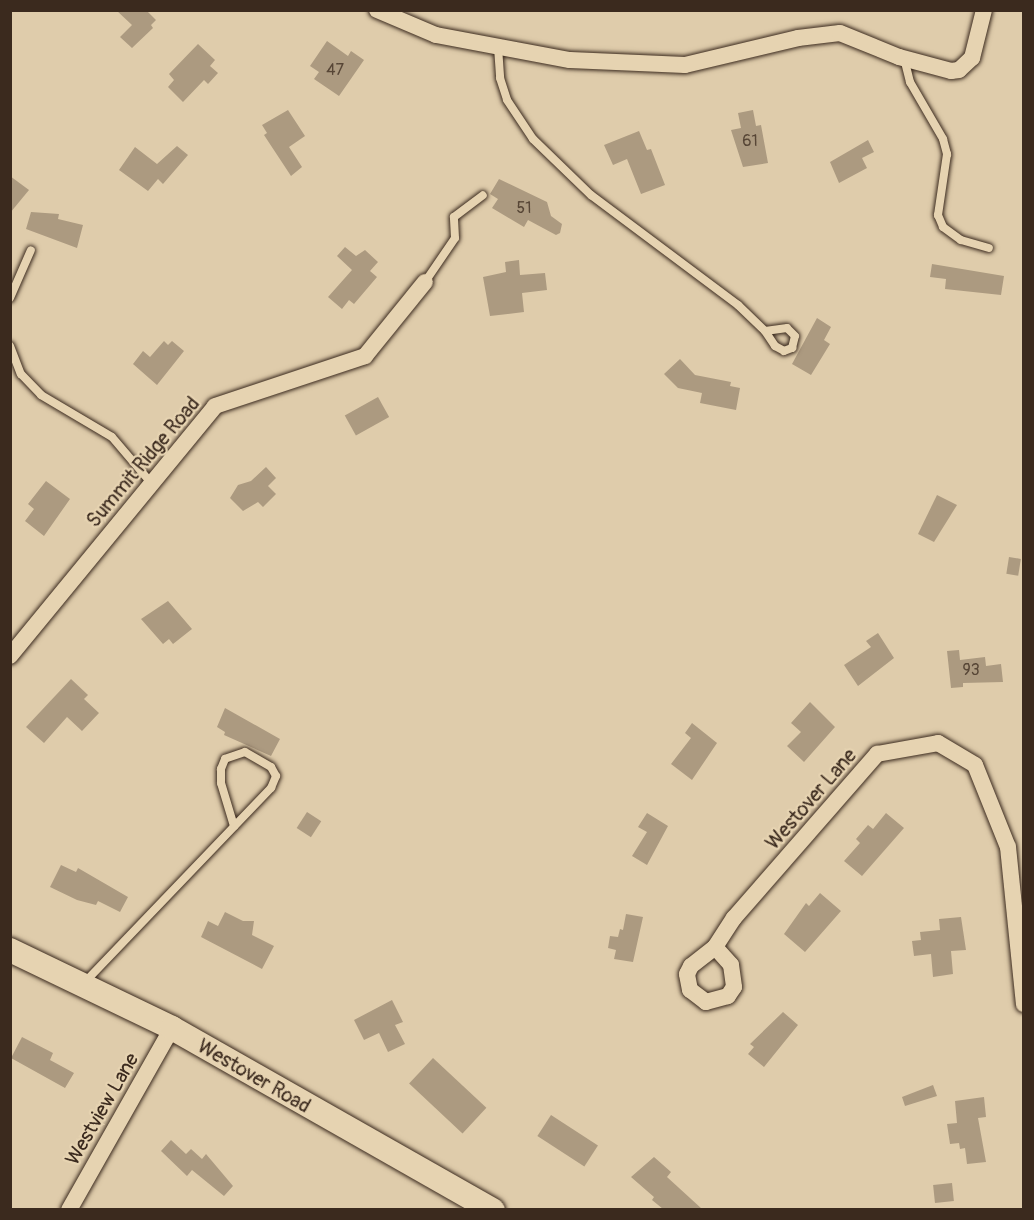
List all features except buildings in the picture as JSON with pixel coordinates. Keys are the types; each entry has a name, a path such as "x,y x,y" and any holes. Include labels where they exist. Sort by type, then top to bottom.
{"street":[{"path":"377,10 436,35 570,60 685,66 798,38 840,33 904,58 943,70 959,70 972,58 984,10"},
{"name":"Summit Ridge Road","path":"10,656 215,406 365,356 425,282"},
{"name":"Westover Lane","path":"715,946 734,918 877,754 938,743 975,765 1008,848 1023,1004"},
{"name":"Westover Road","path":"10,950 172,1028 493,1209"},
{"name":"Westview Lane","path":"69,1209 172,1028"}],"lane":[{"path":"498,47 500,78 507,100 534,139 591,195 707,280 765,331"},
{"path":"904,58 910,82 943,139 947,154 938,215 943,227 962,240 989,248"},
{"path":"425,282 455,238 454,218 483,195"},
{"path":"10,298 31,250"},
{"path":"10,346 21,374 40,395 112,437 152,484"},
{"path":"82,984 271,788 276,776 262,759 245,752 225,759 221,769 221,783 234,826"}]}
